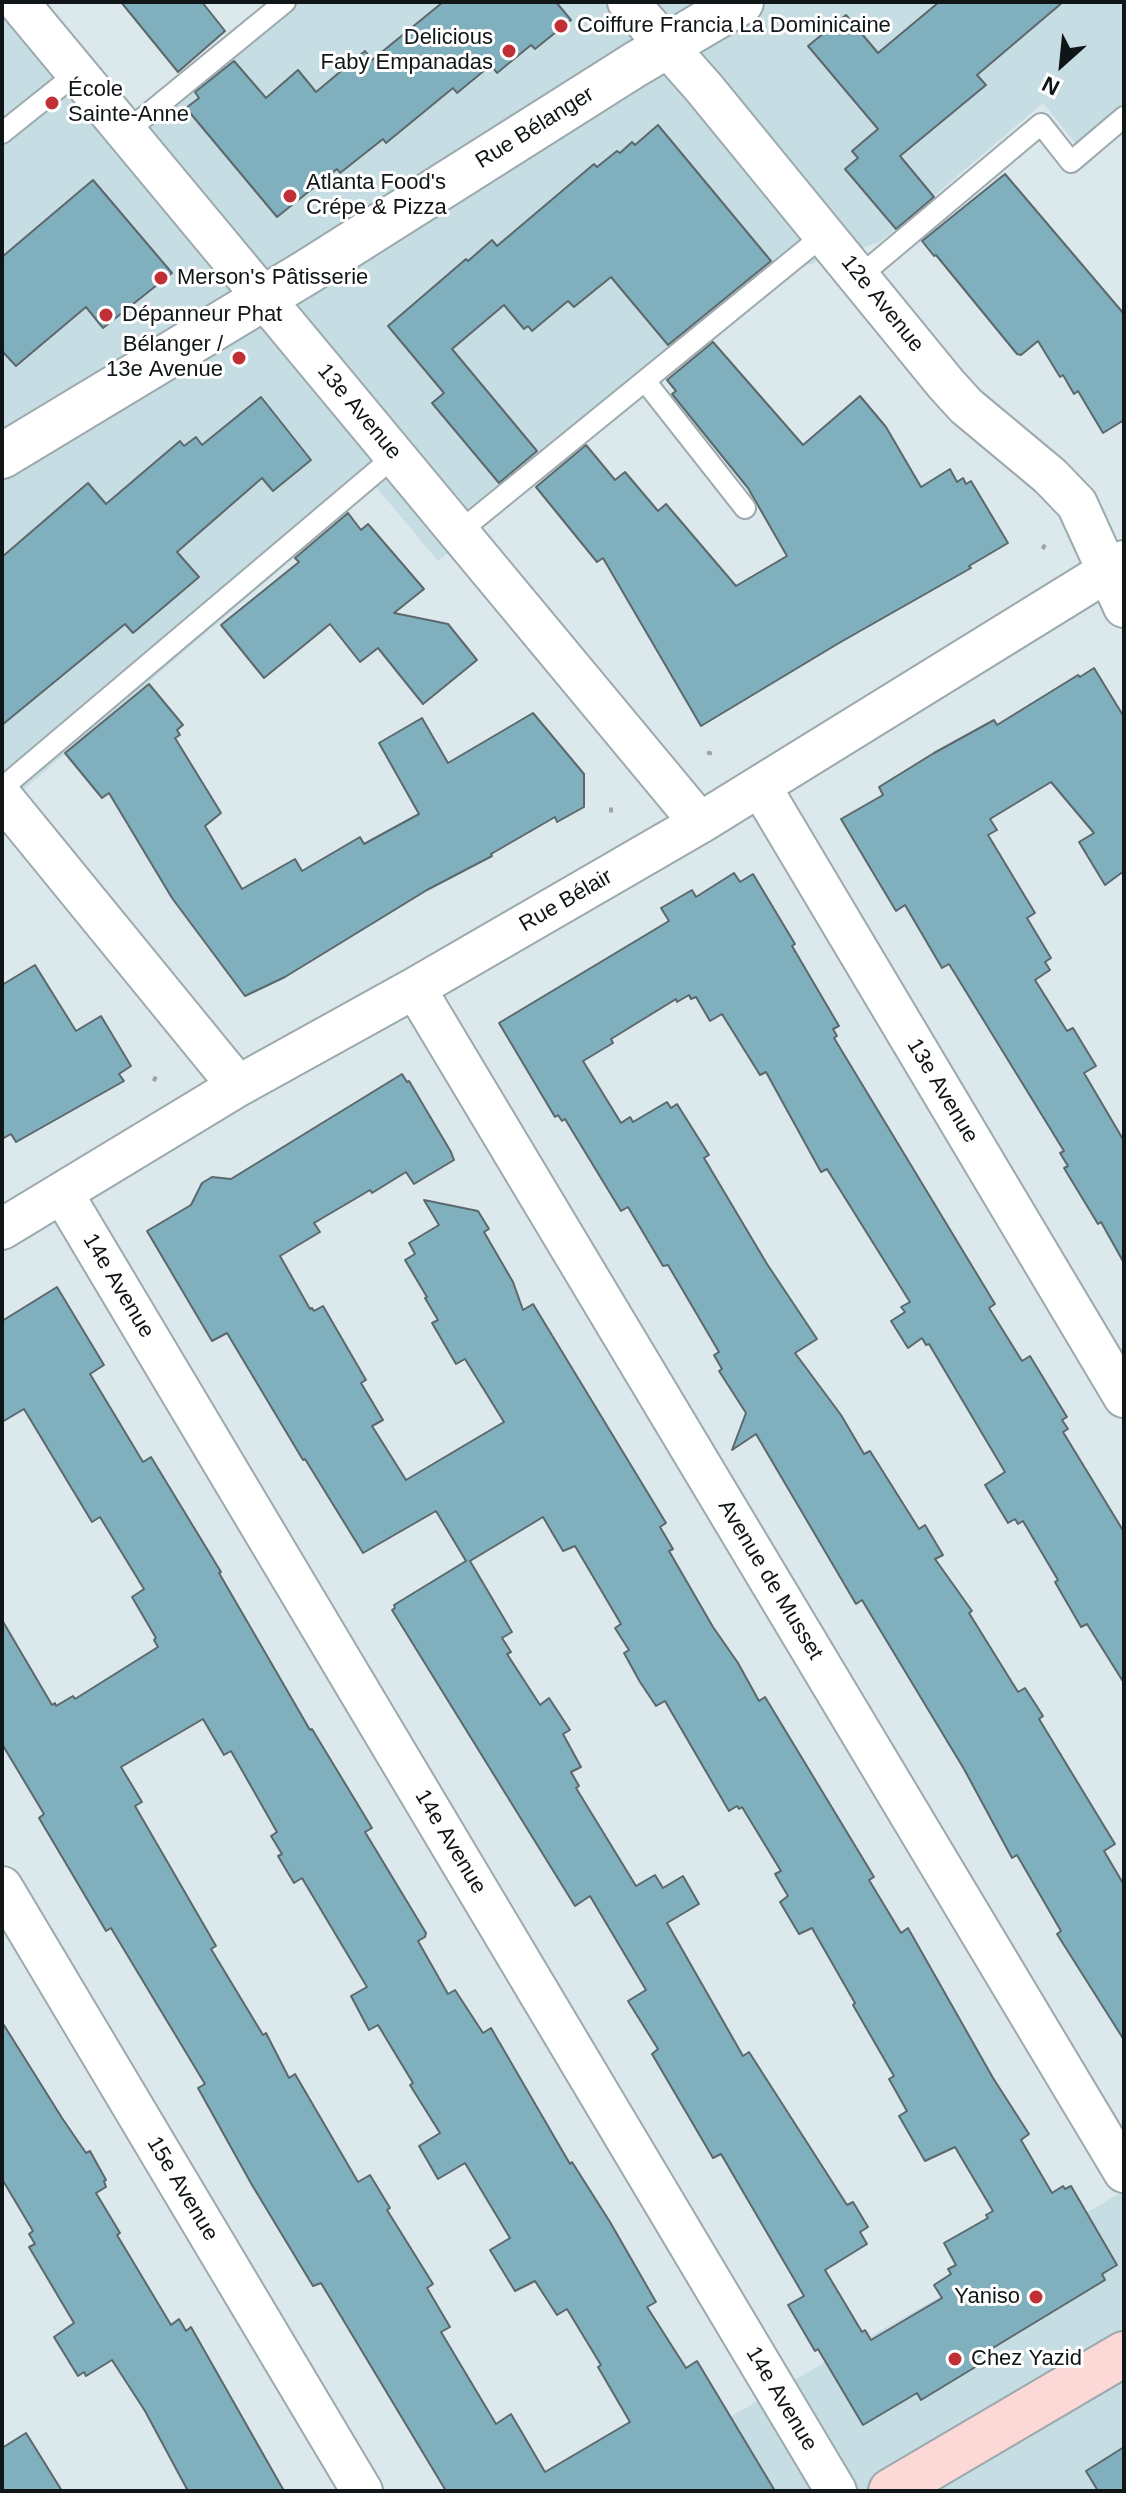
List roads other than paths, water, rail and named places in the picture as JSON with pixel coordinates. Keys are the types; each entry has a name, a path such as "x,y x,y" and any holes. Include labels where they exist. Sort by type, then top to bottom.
{"main road":[{"path":"891,2491 1124,2354"}],"street":[{"name":"13e Avenue","path":"18,2 700,823"},
{"name":"12e Avenue","path":"628,2 966,406 1050,476 1077,504 1115,567 1124,607"},
{"name":"Rue Bélanger","path":"2,456 741,2"},
{"name":"Rue Bélair","path":"2,1229 238,1086 700,823 1115,567"},
{"name":"13e Avenue","path":"760,786 1124,1397"},
{"path":"2,797 238,1086"},
{"name":"Avenue de Musset","path":"415,988 1124,2172"},
{"name":"14e Avenue","path":"63,1194 836,2491"},
{"name":"15e Avenue","path":"2,1887 362,2491"}],"lane":[{"path":"126,132 285,2"},
{"path":"2,133 77,73"},
{"path":"860,276 1041,124 1071,162 1124,117"},
{"path":"459,532 825,234"},
{"path":"645,381 745,508"},
{"path":"2,788 396,455"}],"place":[{"name":"Coiffure Francia La Dominicaine","path":"561,26"},
{"name":"Delicious Faby Empanadas","path":"509,51"},
{"name":"École Sainte-Anne","path":"52,103"},
{"name":"Atlanta Food's Crépe & Pizza","path":"290,196"},
{"name":"Merson's Pâtisserie","path":"161,278"},
{"name":"Dépanneur Phat","path":"106,315"},
{"name":"Bélanger / 13e Avenue","path":"239,358"},
{"name":"Yaniso","path":"1036,2297"},
{"name":"Chez Yazid","path":"955,2359"}]}
